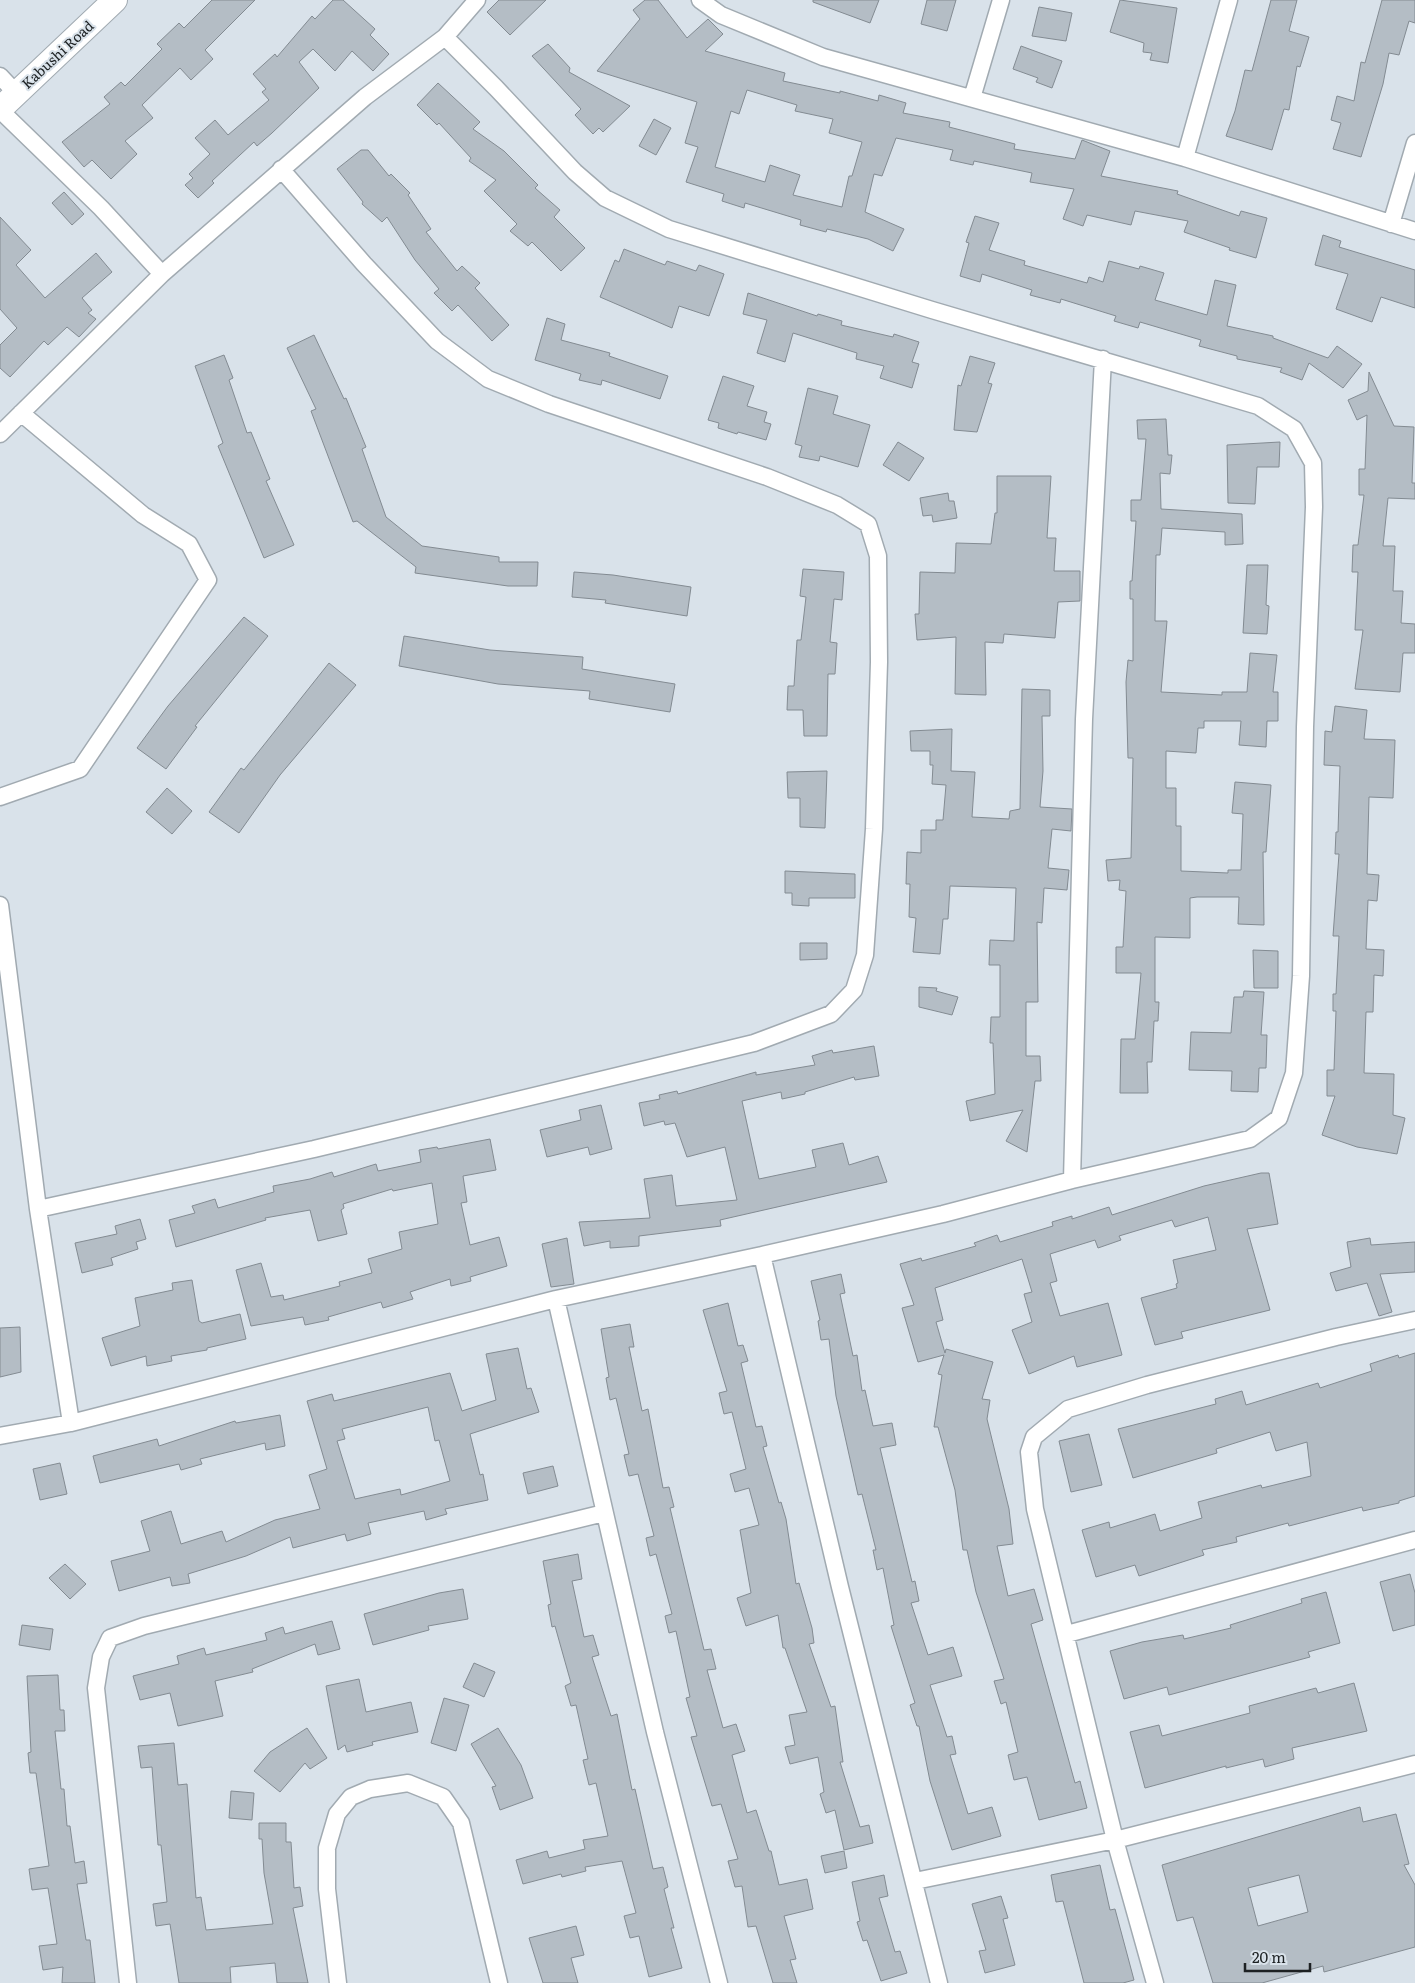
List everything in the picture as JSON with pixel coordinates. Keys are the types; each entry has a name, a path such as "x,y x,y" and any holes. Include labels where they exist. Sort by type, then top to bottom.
{"main road":[{"name":"Kabushi Road","path":"5,104 115,0"}],"street":[{"path":"90,24 94,0"},
{"path":"0,434 162,274 365,97 445,37 477,0"},
{"path":"700,0 721,15 823,57 1185,158 1415,232"},
{"path":"972,98 1001,0"},
{"path":"1185,158 1229,0"},
{"path":"0,1436 71,1423 556,1299 762,1256 943,1214 1072,1180 1250,1139 1279,1118 1294,1073 1301,976 1305,727 1314,507 1313,463 1294,429 1258,406 932,310 669,228 605,198 575,172 445,37"},
{"path":"0,76 5,104 162,274"},
{"path":"1391,224 1415,143"},
{"path":"38,1209 314,1149 754,1044 832,1014 854,990 865,955 874,829 879,662 878,556 868,524 837,505 767,477 549,404 488,379 437,341 364,264 282,169"},
{"path":"1072,1180 1084,719 1103,359"},
{"path":"0,797 80,769 208,580 189,544 143,515 21,413"},
{"path":"0,904 38,1209 71,1423"},
{"path":"762,1256 840,1587 916,1881 940,1983"},
{"path":"556,1299 655,1732 719,1983"},
{"path":"1155,1983 1115,1840 1036,1509 1029,1468 1029,1452 1034,1437 1068,1410 1147,1385 1317,1342 1415,1320"},
{"path":"128,1983 96,1688 101,1657 110,1638 144,1626 604,1513"},
{"path":"1067,1634 1415,1540"},
{"path":"916,1881 1115,1840 1415,1764"},
{"path":"338,1983 327,1889 327,1848 337,1814 352,1797 364,1792 408,1783 443,1797 461,1823 500,1983"}],"building":[{"path":"212,0 255,0 205,50 213,59 191,80 180,68 142,105 153,118 125,141 137,154 111,179 92,160 84,167 62,142 110,104 104,97 121,82 125,86 162,49 157,44 179,23 184,28"},
{"path":"333,0 343,0 375,29 370,35 389,54 373,71 352,51 335,71 313,49 299,62 319,88 257,146 254,142 212,181 214,183 198,198 185,185 193,178 189,174 210,154 195,138 215,120 228,135 269,100 262,92 266,89 253,74 275,54 277,57 312,16 315,19"},
{"path":"499,0 546,0 510,35 487,12"},
{"path":"645,0 658,0 687,38 708,19 723,34 705,51 785,73 783,81 840,93 840,91 878,101 879,95 906,103 903,113 950,122 949,127 1015,144 1014,149 1075,159 1082,140 1110,151 1101,176 1178,191 1177,194 1239,216 1241,211 1267,218 1256,258 1229,250 1230,248 1184,232 1188,221 1135,211 1131,225 1087,215 1083,226 1063,219 1074,189 1030,182 1032,173 974,161 973,165 950,160 953,150 896,138 882,176 874,174 865,212 904,229 893,251 868,239 827,229 826,232 800,225 801,220 745,203 744,208 722,201 724,194 686,182 698,147 685,143 697,102 597,71 640,19 633,10","holes":["747,90 797,105 795,111 833,119 829,133 862,142 852,176 849,176 842,207 793,195 800,175 770,165 765,182 715,167 731,111 739,114"]},
{"path":"813,0 879,0 870,23 813,2"},
{"path":"927,0 956,0 947,31 921,24"},
{"path":"1120,0 1177,8 1168,63 1150,60 1152,53 1143,52 1144,43 1110,32"},
{"path":"1271,0 1297,0 1289,31 1309,37 1300,67 1297,66 1289,110 1284,109 1272,150 1226,136 1235,111 1245,70 1252,71"},
{"path":"1382,0 1415,0 1415,23 1409,21 1399,55 1389,53 1383,84 1361,157 1333,149 1341,123 1331,120 1337,96 1354,101 1361,62 1365,63"},
{"path":"1039,7 1072,13 1066,41 1032,36"},
{"path":"548,44 570,68 569,72 630,106 603,132 599,128 593,134 575,115 581,109 532,56"},
{"path":"1021,46 1062,61 1052,88 1036,82 1038,78 1013,69"},
{"path":"438,83 480,122 473,129 504,151 538,185 535,188 560,210 554,217 585,248 561,271 532,242 528,246 510,231 517,224 484,191 496,180 469,161 471,158 439,123 437,125 417,105"},
{"path":"654,119 671,128 656,155 639,146"},
{"path":"361,150 368,150 389,176 391,174 410,193 408,195 431,229 426,232 457,271 462,266 480,283 475,288 509,325 492,341 458,305 452,311 434,293 439,289 415,260 387,217 382,222 362,204 363,202 337,169"},
{"path":"64,192 84,214 72,225 52,203"},
{"path":"975,216 999,223 989,250 1025,261 1024,265 1087,283 1089,277 1103,282 1109,261 1139,269 1140,266 1164,273 1155,300 1207,315 1215,280 1236,285 1227,326 1273,336 1273,338 1328,358 1337,346 1362,364 1343,388 1309,363 1302,380 1280,372 1282,368 1237,359 1237,356 1199,346 1201,340 1140,322 1138,328 1114,321 1116,316 1061,299 1060,303 1030,295 1032,290 982,274 980,282 960,276 969,243 966,242"},
{"path":"0,217 31,250 16,265 45,298 96,253 112,272 82,298 92,310 88,313 96,319 79,337 67,327 48,345 44,341 10,377 0,368 0,345 17,328 0,309"},
{"path":"1323,235 1341,241 1339,247 1415,270 1415,308 1381,297 1372,322 1336,309 1348,274 1315,265"},
{"path":"624,249 665,265 667,261 696,271 699,265 724,274 709,316 679,306 672,328 600,297 615,260 619,262"},
{"path":"748,293 817,316 818,314 842,321 841,325 893,337 894,334 919,342 912,362 919,364 912,388 880,378 884,366 856,359 857,353 793,333 785,362 757,353 767,320 743,314"},
{"path":"547,318 565,324 561,340 610,353 609,356 668,376 660,399 602,380 601,385 579,380 581,374 535,360"},
{"path":"314,335 344,399 346,398 366,447 362,449 386,517 422,546 499,557 499,562 538,562 537,586 508,586 415,573 416,567 357,521 353,522 311,411 316,409 287,348"},
{"path":"224,355 233,378 229,380 247,433 251,432 270,479 266,481 294,545 264,558 218,446 223,443 195,366"},
{"path":"970,356 995,363 988,383 992,384 977,432 954,430 958,385 961,386"},
{"path":"1369,372 1394,426 1414,427 1412,483 1415,483 1415,499 1388,498 1383,546 1395,546 1393,591 1403,591 1401,623 1415,624 1415,653 1403,653 1400,692 1355,689 1363,630 1355,630 1358,572 1352,572 1353,545 1358,545 1364,495 1359,495 1359,469 1365,469 1367,415 1357,420 1348,400 1368,391"},
{"path":"723,376 754,386 747,406 767,412 764,422 771,424 766,440 718,428 719,423 708,420"},
{"path":"808,388 838,396 833,414 870,425 858,467 820,456 819,461 799,457 802,446 795,444"},
{"path":"1166,419 1168,455 1172,455 1170,474 1160,473 1161,509 1242,514 1243,544 1225,545 1225,532 1162,528 1160,555 1156,555 1155,621 1167,621 1161,692 1222,695 1222,692 1247,692 1250,653 1277,655 1273,692 1278,692 1278,721 1267,721 1266,747 1239,745 1241,721 1204,721 1204,728 1198,728 1196,753 1166,751 1166,788 1176,788 1176,826 1181,826 1181,871 1228,873 1228,870 1241,870 1243,814 1232,813 1235,782 1271,785 1266,852 1263,852 1264,925 1238,924 1239,897 1197,897 1190,898 1190,938 1155,937 1155,1002 1159,1002 1158,1021 1154,1021 1152,1062 1147,1062 1148,1093 1120,1093 1121,1039 1135,1039 1141,973 1116,973 1116,947 1123,947 1126,891 1119,890 1120,880 1108,881 1106,860 1131,858 1133,758 1128,758 1126,682 1128,660 1133,661 1133,599 1130,599 1130,581 1132,581 1136,521 1131,521 1131,500 1141,500 1146,439 1138,439 1137,420"},
{"path":"898,442 924,458 909,481 883,465"},
{"path":"1280,442 1279,467 1257,467 1255,504 1228,503 1227,445"},
{"path":"997,476 1051,476 1047,538 1056,538 1054,571 1080,571 1080,601 1058,602 1055,638 1004,634 1003,643 985,642 986,695 955,694 956,637 917,640 915,614 919,614 920,572 955,573 956,543 991,544 995,513 997,513"},
{"path":"948,493 949,501 954,501 957,518 933,522 932,515 923,516 920,498"},
{"path":"1247,565 1268,565 1266,605 1269,606 1267,634 1243,633"},
{"path":"803,569 844,572 842,600 834,599 830,642 837,643 835,674 828,674 827,736 804,736 803,710 787,710 788,686 794,686 797,640 801,640 806,597 800,596"},
{"path":"574,572 613,575 691,587 687,616 605,603 606,600 572,597"},
{"path":"244,617 268,636 195,726 197,727 166,769 137,748 168,706"},
{"path":"404,636 490,650 583,657 582,669 675,684 670,712 589,699 590,691 498,684 399,666"},
{"path":"329,663 356,685 280,775 239,833 209,812 241,768 244,770"},
{"path":"1022,689 1050,690 1050,716 1042,716 1043,771 1040,807 1072,809 1071,831 1052,829 1048,868 1069,870 1067,890 1044,888 1042,923 1037,922 1038,1002 1026,1002 1026,1056 1040,1056 1041,1081 1035,1081 1027,1152 1006,1141 1023,1110 970,1121 966,1101 995,1094 993,1043 990,1043 991,1017 1000,1017 1000,965 989,965 990,940 1014,941 1016,888 950,886 948,919 943,919 940,954 913,952 916,918 909,917 910,884 906,884 907,852 921,853 921,830 936,830 936,820 943,820 946,785 932,784 933,765 930,765 930,751 911,751 910,731 952,729 951,771 975,772 972,817 1009,819 1010,811 1020,809"},
{"path":"1335,706 1367,710 1364,739 1395,740 1393,798 1369,797 1367,874 1379,875 1377,901 1368,900 1366,949 1384,950 1383,976 1374,975 1373,1012 1366,1012 1364,1073 1394,1074 1393,1115 1405,1118 1397,1154 1357,1147 1322,1135 1335,1096 1327,1096 1327,1070 1334,1070 1336,1011 1333,1011 1333,994 1336,994 1339,936 1333,936 1339,854 1335,854 1336,832 1338,832 1340,766 1324,765 1325,731 1332,732"},
{"path":"827,771 825,828 800,827 800,798 788,798 787,772"},
{"path":"167,788 192,811 172,834 146,812"},
{"path":"785,871 855,874 855,898 809,898 809,906 792,905 792,893 785,893"},
{"path":"800,943 827,943 827,959 800,960"},
{"path":"1253,950 1278,951 1278,988 1254,988"},
{"path":"919,987 937,988 936,991 958,997 952,1015 919,1007"},
{"path":"1244,991 1264,992 1261,1035 1267,1035 1266,1068 1259,1068 1258,1092 1231,1091 1232,1071 1189,1070 1191,1032 1231,1033 1234,997 1243,997"},
{"path":"874,1046 879,1076 855,1080 854,1077 805,1092 805,1094 782,1099 781,1092 742,1101 759,1179 816,1167 812,1150 843,1143 849,1165 878,1156 887,1182 720,1220 721,1226 639,1236 639,1246 610,1248 610,1241 584,1246 579,1222 650,1218 644,1179 672,1175 676,1206 737,1200 725,1147 687,1157 675,1123 665,1125 664,1121 644,1126 639,1103 660,1099 659,1095 677,1091 678,1094 756,1072 756,1075 815,1065 812,1056 832,1050 833,1053"},
{"path":"601,1105 612,1149 590,1155 588,1147 547,1157 540,1130 581,1120 579,1110"},
{"path":"490,1139 496,1170 463,1176 467,1202 461,1203 470,1245 499,1237 507,1266 470,1277 471,1281 451,1286 450,1279 410,1292 413,1299 383,1308 381,1302 328,1317 329,1320 305,1325 303,1317 251,1326 236,1270 261,1263 271,1297 283,1295 284,1300 340,1286 339,1282 372,1273 368,1259 402,1249 399,1232 438,1224 432,1183 393,1191 392,1189 343,1204 344,1208 341,1210 347,1234 318,1241 310,1210 265,1218 266,1220 176,1247 169,1220 195,1213 192,1206 215,1199 218,1208 274,1192 273,1186 310,1179 332,1172 334,1177 376,1164 378,1171 421,1162 419,1150 437,1147 438,1149"},
{"path":"1261,1173 1269,1173 1278,1224 1247,1229 1270,1310 1181,1332 1183,1338 1155,1345 1141,1298 1177,1288 1176,1284 1178,1283 1173,1260 1216,1250 1208,1217 1175,1227 1172,1220 1119,1236 1121,1240 1098,1248 1095,1240 1050,1254 1057,1281 1050,1283 1060,1316 1108,1303 1122,1355 1077,1367 1074,1356 1029,1374 1012,1330 1032,1322 1024,1294 1032,1292 1022,1259 935,1288 943,1320 936,1322 945,1353 946,1349 993,1362 982,1399 990,1400 987,1419 1009,1509 1013,1544 997,1546 1008,1596 1034,1589 1043,1620 1031,1624 1075,1783 1080,1781 1087,1808 1039,1820 1027,1777 1014,1780 1008,1755 1018,1752 1006,1702 1001,1704 994,1681 1004,1679 976,1592 967,1550 963,1550 955,1490 938,1427 934,1427 942,1375 938,1374 944,1355 918,1362 902,1308 914,1305 900,1264 921,1258 922,1261 976,1246 974,1243 997,1235 1000,1242 1053,1226 1052,1222 1072,1216 1072,1219 1109,1207 1112,1215 1204,1186"},
{"path":"140,1219 146,1239 136,1242 138,1249 111,1258 113,1265 82,1273 75,1243 117,1234 115,1226"},
{"path":"567,1238 574,1284 551,1287 542,1244"},
{"path":"1370,1238 1371,1245 1415,1242 1415,1272 1380,1274 1392,1312 1379,1316 1367,1283 1336,1291 1330,1273 1351,1267 1347,1242"},
{"path":"841,1274 845,1293 840,1294 853,1356 857,1355 862,1391 865,1390 873,1426 892,1423 896,1445 880,1448 912,1582 915,1581 919,1601 911,1603 928,1655 953,1647 962,1676 930,1685 947,1737 952,1736 956,1754 950,1755 968,1814 992,1807 1001,1836 952,1850 930,1781 919,1726 917,1726 910,1705 915,1703 891,1626 894,1625 883,1568 877,1570 873,1550 876,1550 862,1494 858,1495 836,1396 829,1339 821,1340 818,1321 820,1320 811,1281"},
{"path":"192,1280 199,1321 202,1323 240,1314 246,1339 207,1348 207,1350 171,1356 172,1361 147,1366 146,1356 111,1366 102,1338 140,1326 135,1298 173,1290 172,1283"},
{"path":"728,1303 738,1346 743,1345 748,1361 741,1363 756,1427 762,1426 767,1446 763,1447 779,1503 781,1502 786,1519 796,1584 799,1583 812,1628 814,1643 809,1644 831,1707 835,1706 843,1762 840,1762 860,1827 869,1825 873,1843 844,1850 835,1810 826,1813 820,1794 824,1792 818,1757 790,1764 785,1747 795,1745 789,1715 807,1712 785,1648 783,1648 778,1615 746,1626 737,1598 751,1593 740,1530 759,1525 749,1488 735,1492 730,1474 746,1469 732,1412 724,1414 719,1393 727,1391 703,1310"},
{"path":"630,1324 634,1347 629,1347 642,1411 648,1409 663,1488 669,1487 674,1507 670,1508 704,1650 711,1649 716,1669 707,1670 723,1728 736,1724 745,1751 732,1755 747,1813 756,1810 769,1851 771,1851 779,1885 807,1879 813,1909 784,1916 796,1959 790,1960 797,1983 773,1983 756,1926 748,1927 742,1886 735,1887 728,1861 738,1859 721,1804 712,1806 691,1737 697,1736 686,1698 690,1697 676,1631 669,1633 665,1616 672,1614 656,1554 650,1556 646,1538 654,1536 638,1474 629,1476 624,1455 629,1454 616,1398 610,1400 606,1378 609,1377 601,1329"},
{"path":"20,1327 21,1372 0,1377 0,1328"},
{"path":"518,1348 527,1389 531,1388 539,1412 470,1434 480,1475 483,1474 488,1500 445,1509 447,1514 426,1520 424,1511 368,1523 371,1534 347,1541 345,1534 293,1548 290,1537 246,1556 188,1574 190,1583 172,1586 170,1577 119,1591 111,1561 150,1551 141,1521 171,1511 181,1544 222,1531 226,1542 275,1520 320,1509 309,1475 327,1469 307,1401 332,1394 334,1401 450,1373 462,1411 496,1400 486,1354","holes":["428,1407 435,1441 439,1440 450,1481 401,1495 400,1489 355,1499 337,1441 345,1439 342,1429"]},
{"path":"1415,1353 1415,1496 1399,1501 1399,1503 1363,1511 1362,1507 1289,1526 1288,1523 1236,1537 1237,1542 1202,1550 1204,1555 1139,1576 1135,1565 1096,1577 1082,1530 1109,1522 1110,1528 1155,1514 1160,1531 1202,1518 1198,1502 1261,1485 1262,1488 1311,1476 1307,1442 1276,1451 1270,1432 1216,1449 1217,1453 1133,1478 1118,1429 1216,1404 1215,1399 1242,1391 1246,1405 1318,1383 1320,1388 1372,1371 1370,1364 1398,1355 1399,1358"},
{"path":"280,1415 285,1446 266,1450 265,1443 200,1459 202,1464 181,1470 179,1464 100,1483 93,1456 157,1439 159,1446 235,1421 236,1423"},
{"path":"1089,1434 1102,1485 1071,1492 1059,1441"},
{"path":"60,1463 67,1494 40,1500 33,1469"},
{"path":"553,1466 558,1486 528,1494 523,1473"},
{"path":"578,1554 582,1579 572,1581 584,1637 593,1635 599,1655 592,1657 611,1716 617,1714 632,1790 635,1789 653,1869 663,1867 668,1887 664,1889 674,1928 671,1928 682,1968 649,1977 639,1936 630,1938 624,1916 636,1913 622,1861 585,1867 586,1871 562,1877 561,1874 523,1884 516,1860 547,1851 549,1858 585,1849 583,1840 608,1836 596,1783 589,1785 583,1760 588,1759 576,1705 571,1706 565,1686 571,1683 555,1626 552,1627 548,1605 551,1604 543,1561"},
{"path":"65,1564 86,1584 70,1599 49,1578"},
{"path":"1410,1574 1415,1593 1415,1625 1393,1631 1380,1582"},
{"path":"463,1589 468,1619 428,1626 429,1630 373,1645 364,1614 439,1593"},
{"path":"1326,1592 1340,1643 1308,1652 1310,1657 1169,1695 1167,1687 1124,1699 1110,1651 1142,1642 1183,1635 1184,1639 1231,1628 1230,1625 1302,1603 1301,1599"},
{"path":"332,1621 340,1649 318,1655 315,1644 252,1669 253,1672 215,1681 223,1716 178,1726 170,1693 140,1700 133,1676 179,1664 177,1656 204,1648 206,1655 267,1640 265,1633 283,1627 285,1634"},
{"path":"22,1625 53,1629 50,1650 19,1645"},
{"path":"474,1663 495,1672 484,1697 463,1687"},
{"path":"58,1675 60,1710 64,1710 65,1731 55,1731 61,1789 64,1789 67,1826 70,1826 75,1863 84,1861 87,1883 77,1884 86,1940 90,1940 95,1983 62,1983 63,1967 43,1970 39,1946 57,1944 48,1888 32,1890 29,1869 49,1866 36,1773 30,1773 28,1753 31,1752 27,1676"},
{"path":"359,1679 366,1712 411,1702 418,1732 372,1742 373,1745 347,1752 345,1745 338,1750 326,1686"},
{"path":"1354,1683 1367,1731 1292,1748 1294,1759 1265,1767 1263,1759 1226,1768 1226,1766 1145,1788 1130,1732 1159,1725 1162,1736 1250,1713 1249,1706 1316,1688 1318,1693"},
{"path":"444,1698 469,1705 456,1751 431,1743"},
{"path":"307,1728 327,1758 310,1769 305,1763 280,1792 254,1771 270,1752"},
{"path":"498,1728 521,1765 533,1798 500,1810 492,1787 496,1786 471,1744"},
{"path":"174,1743 178,1785 187,1784 196,1898 201,1897 206,1930 273,1924 264,1873 262,1839 259,1839 259,1823 286,1823 286,1842 291,1842 294,1888 300,1887 303,1906 293,1908 308,1983 277,1983 275,1963 230,1967 231,1983 179,1983 170,1924 156,1926 153,1904 167,1902 161,1845 158,1845 152,1767 141,1768 138,1746"},
{"path":"231,1791 254,1793 252,1820 229,1818"},
{"path":"1360,1807 1363,1822 1396,1814 1409,1864 1404,1865 1415,1885 1415,1947 1324,1972 1323,1966 1262,1983 1213,1983 1193,1917 1177,1921 1162,1865","holes":["1299,1875 1308,1912 1258,1926 1248,1888"]},
{"path":"844,1851 847,1868 825,1873 821,1856"},
{"path":"1100,1865 1110,1910 1115,1909 1134,1980 1123,1983 1084,1983 1063,1901 1056,1902 1051,1875"},
{"path":"884,1875 888,1896 879,1898 895,1952 900,1951 907,1973 881,1981 867,1940 863,1941 857,1922 860,1921 852,1882"},
{"path":"1001,1896 1008,1918 1003,1919 1015,1965 985,1973 979,1951 986,1950 972,1904"},
{"path":"576,1926 584,1955 571,1958 578,1983 543,1983 529,1938"}]}
